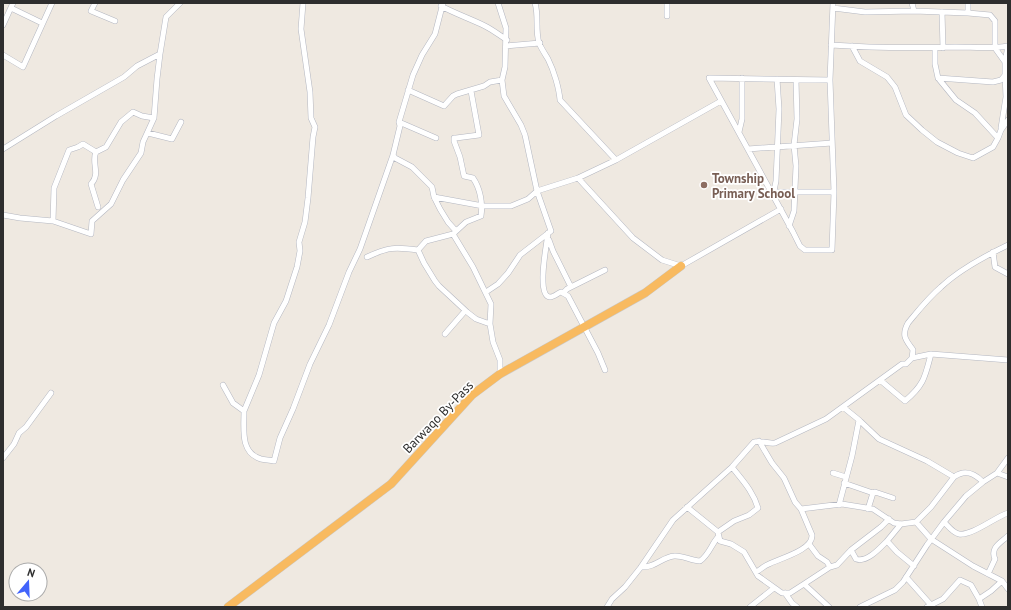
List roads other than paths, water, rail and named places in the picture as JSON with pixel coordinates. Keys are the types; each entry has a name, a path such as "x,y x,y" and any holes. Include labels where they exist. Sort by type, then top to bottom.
{"highway":[{"name":"Barwaqo By-Pass","path":"228,607 391,484 472,396 500,374 645,293 681,266"}],"street":[{"path":"3,56 24,67 52,3"},
{"path":"94,3 91,11 115,21"},
{"path":"3,215 53,221 91,234 92,221 112,204 123,180 141,153 143,142 154,118 157,79 166,17 180,3"},
{"path":"303,3 301,28 310,92 311,118 315,127 305,222 299,242 299,259 286,301 274,323 259,375 244,411 244,443 248,450 261,460 274,461 280,438 310,364 329,325 349,272 360,249 393,154 400,126 399,122 413,75 422,55 435,34 442,5 455,14 486,26 507,40"},
{"path":"498,3 505,24 507,40 505,68 502,80 504,96 521,125 525,135 537,190 551,230 548,235 543,278 545,295 549,297 564,292 605,270"},
{"path":"535,3 538,14 538,33 540,43 549,61 559,91 560,100 616,160"},
{"path":"666,16 667,3"},
{"path":"912,3 914,11"},
{"path":"968,3 968,13"},
{"path":"3,25 12,6 42,23"},
{"path":"830,80 709,78 800,246 803,249 813,251 832,250 834,192 830,80 833,6 865,12 914,11 986,14 992,17 995,21 995,48 1005,62"},
{"path":"942,12 943,48"},
{"path":"506,46 540,43"},
{"path":"831,45 935,48 995,48 1008,46 1005,62 1007,87 1006,97 1001,130 993,147 974,158 958,153 937,142 906,115 895,87 887,78 860,61 852,46"},
{"path":"935,48 935,64 938,78 956,100 975,113 998,138"},
{"path":"3,149 56,116 124,77 137,66 160,54"},
{"path":"938,78 993,82 1001,80 1005,76"},
{"path":"739,132 742,119 742,78"},
{"path":"773,195 776,181 779,109 777,79"},
{"path":"408,90 444,106 453,96 484,86 490,82 502,80"},
{"path":"789,226 794,211 796,166 794,145 797,118 796,80"},
{"path":"418,250 426,241 455,232 470,220 481,216 482,206 476,182 473,178 464,176 460,157 454,141 454,138 479,135 471,90"},
{"path":"434,197 482,206 512,206 528,199 537,190 578,178 616,160 721,102"},
{"path":"98,207 91,184 94,182 97,171 94,156 96,152 106,147 121,122 133,112 142,116 154,118"},
{"path":"1001,130 1008,120"},
{"path":"148,133 172,139 181,122"},
{"path":"399,122 436,138"},
{"path":"748,149 832,143"},
{"path":"53,221 54,188 68,150 83,144 96,152"},
{"path":"393,154 395,158 412,167 432,187 434,197 455,232 486,292 491,304 490,324 493,342 500,360 500,374"},
{"path":"578,178 633,238 662,260 681,266 781,209"},
{"path":"773,195 834,192"},
{"path":"548,235 553,251 571,287"},
{"path":"486,292 498,284 520,255 548,235"},
{"path":"912,358 913,350 904,337 904,329 908,323 940,287 956,275 1008,244"},
{"path":"367,257 389,248 418,250"},
{"path":"418,250 435,281 465,311 476,319 490,324"},
{"path":"993,252 995,267 1008,274"},
{"path":"564,292 568,296 605,370"},
{"path":"445,334 465,311"},
{"path":"880,380 906,401 917,391 924,380 931,354"},
{"path":"607,607 612,599 625,587 641,567 673,520 732,467 754,442 759,441 768,443 783,440 826,419 902,364 906,364 912,358 931,354 1008,360"},
{"path":"223,385 234,403 244,411"},
{"path":"3,458 14,444 19,433 26,427 51,393"},
{"path":"843,406 879,439 927,460 954,477"},
{"path":"839,505 852,456 859,420"},
{"path":"756,572 769,564 789,556 809,544 812,539 812,535 801,509 795,502 784,478 772,463 759,441"},
{"path":"860,607 895,590 906,578 944,522 966,496 997,473 1008,458"},
{"path":"641,567 648,568 672,556 686,557 700,561 706,556 718,535 734,521 749,516 758,508 748,487 732,467"},
{"path":"833,473 874,493 875,492 893,498"},
{"path":"801,509 839,505 875,510 894,522 901,524 916,522 931,507 954,477 961,473 970,473 975,475 983,482"},
{"path":"997,473 1008,477"},
{"path":"868,509 874,493"},
{"path":"687,507 718,535 720,541 731,544 744,552 756,572 774,588 786,593 790,593 837,564 851,550 889,519"},
{"path":"944,522 953,532 961,534 982,527 1001,515 1008,513"},
{"path":"916,522 932,539 973,566 1002,581 1008,590"},
{"path":"851,550 856,559 859,560 873,554 887,541 901,524"},
{"path":"988,574 995,560 993,554 994,548 1008,536"},
{"path":"887,541 897,552 914,566"},
{"path":"809,544 818,556 827,562 830,567"},
{"path":"906,578 915,586 929,606 943,599 960,580 971,585 982,607"},
{"path":"979,599 1002,581"},
{"path":"804,584 829,607"},
{"path":"750,607 774,588"},
{"path":"786,593 792,603 797,607"}],"place":[{"name":"Township Primary School","path":"704,185"}]}
